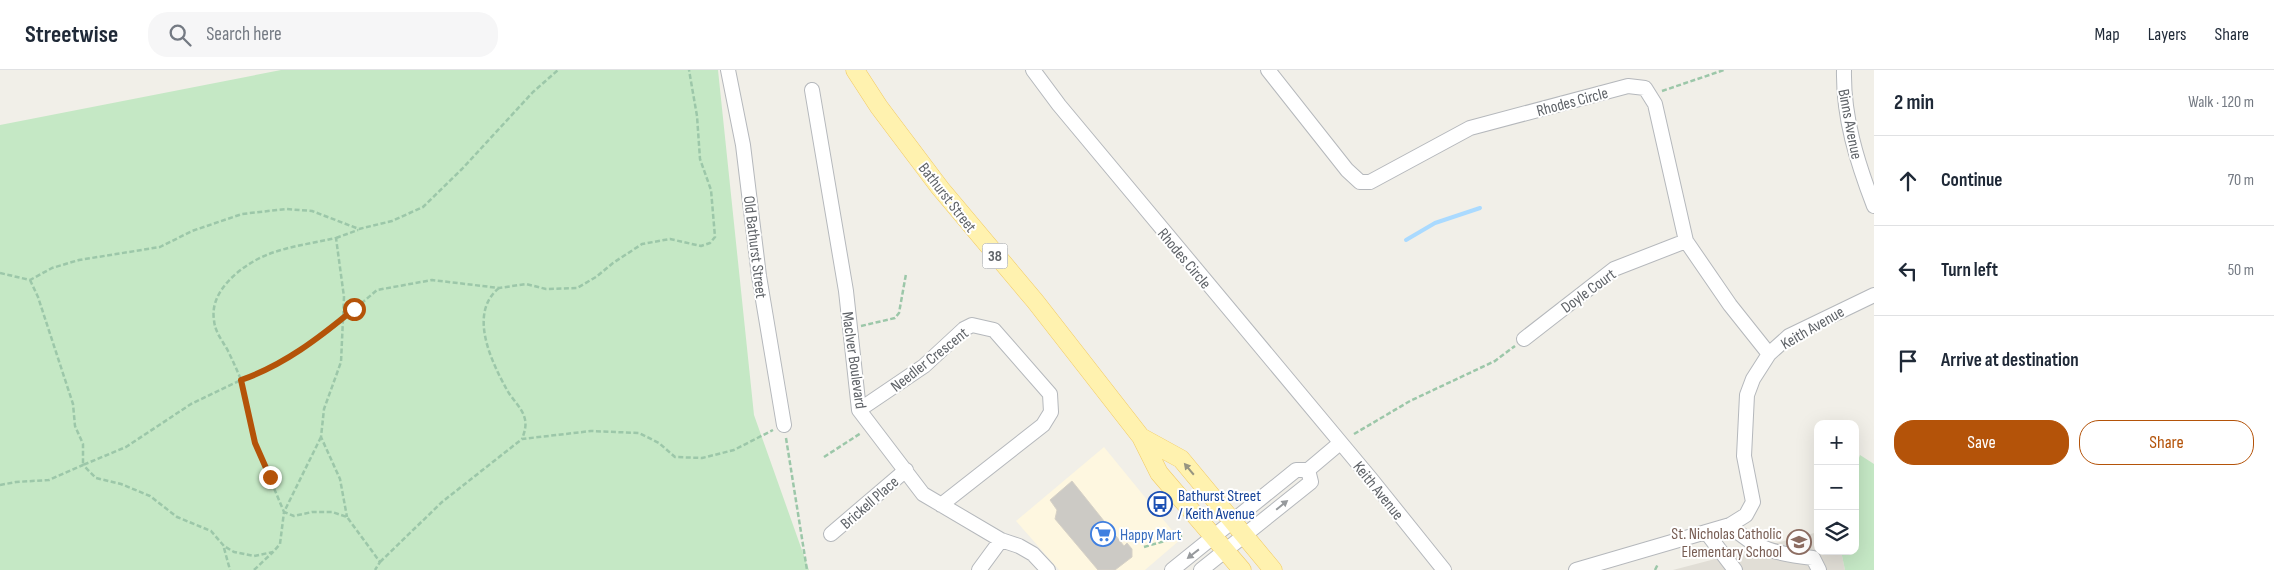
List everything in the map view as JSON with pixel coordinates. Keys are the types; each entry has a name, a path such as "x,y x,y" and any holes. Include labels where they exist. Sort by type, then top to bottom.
{"main road":[{"name":"Bathurst Street","path":"855,70 940,188 1035,301 1141,437 1159,473 1242,570"},
{"name":"Bathurst Street","path":"1141,437 1181,459 1273,570"}],"street":[{"name":"Old Bathurst Street","path":"728,70 743,145 759,276 784,424"},
{"name":"Rhodes Circle","path":"1034,70 1059,105 1340,443"},
{"name":"Rhodes Circle","path":"1268,70 1347,170 1360,182 1370,182 1470,128 1628,86 1645,88 1649,95"},
{"name":"Binns Avenue","path":"1844,70 1843,86 1850,135 1874,206"},
{"name":"MacIver Boulevard","path":"812,90 837,234 859,410 923,494 1002,540 1019,546 1033,554 1048,570"},
{"path":"1649,95 1655,104 1686,241 1730,305 1769,354"},
{"name":"Doyle Court","path":"1524,339 1614,270 1686,241"},
{"name":"Keith Avenue","path":"1576,570 1730,525 1746,515 1753,502 1744,456 1747,395 1753,379 1769,354 1789,336 1874,295"},
{"name":"Needler Crescent","path":"859,410 924,366 964,329 972,325 994,330 1050,394 1052,412 1043,425 941,505"},
{"path":"1201,570 1219,544 1232,520 1296,470 1308,470 1340,443"},
{"name":"Keith Avenue","path":"1340,443 1444,570"},
{"name":"Brickell Place","path":"831,534 906,470"},
{"path":"1172,570 1219,544 1245,536 1312,482 1308,470"},
{"path":"1730,525 1744,539 1778,554 1813,558 1819,570"},
{"path":"1706,532 1735,570"},
{"path":"979,570 1002,540"}],"path":[{"path":"347,517 332,512 312,512 294,516 284,512 255,443 241,380 228,350 217,333 214,321 215,298 224,286 244,268 268,254 336,238 359,229 392,221 423,207 532,92 558,70"},
{"path":"0,485 49,480 126,447 191,404 258,374 284,360 327,333 377,290 432,280 499,288 526,284 546,289 577,288 596,277 642,244 670,239 701,246 710,243 715,237 711,190 700,159 697,116 689,70"},
{"path":"1649,95 1724,70"},
{"path":"0,272 30,280 52,268 79,260 160,247 192,231 242,214 286,209 312,212 359,229"},
{"path":"254,570 280,544 284,512 321,437 324,409 341,362 344,296 336,238"},
{"path":"850,328 895,318 900,313 906,274"},
{"path":"30,280 38,297 73,404 75,426 83,444 83,465 96,478 121,484 150,496 177,517 210,531 224,546 234,552 254,556 273,552"},
{"path":"499,288 485,304 485,335 498,372 524,416 526,427 522,439"},
{"path":"1354,434 1410,401 1495,361 1524,339"},
{"path":"375,570 380,562 442,502 522,439 591,431 639,433 658,443 675,457 702,458 734,450 784,424 807,570"},
{"path":"824,457 872,426"},
{"path":"321,437 340,479 347,517 380,562"},
{"path":"1144,547 1182,536"},
{"path":"224,546 230,570"},
{"path":"1654,570 1658,564"}],"shaded area":[{"path":"1104,447 1180,540 1145,570 1059,570 1016,521"},
{"name":"St. Nicholas Catholic Elementary School","path":"1814,533 1814,555 1842,555 1845,570 1673,570"}],"green space":[{"path":"281,70 718,70 754,415 809,570 0,570 0,125"},
{"path":"1860,455 1874,464 1874,570 1845,570 1842,555 1859,555"}],"building":[{"path":"1072,481 1124,546 1127,543 1132,549 1132,557 1115,570 1098,570 1055,519 1057,510 1050,500"}],"waterway":[{"path":"1406,240 1435,223 1480,208"}],"place":[{"name":"Bathurst Street / Keith Avenue","path":"1160,504"},
{"name":"Happy Mart","path":"1103,534"},
{"name":"St. Nicholas Catholic Elementary School","path":"1799,542"}],"route":[{"path":"270,477 255,443 241,380 258,374 298,352 327,333 354,309"}]}
